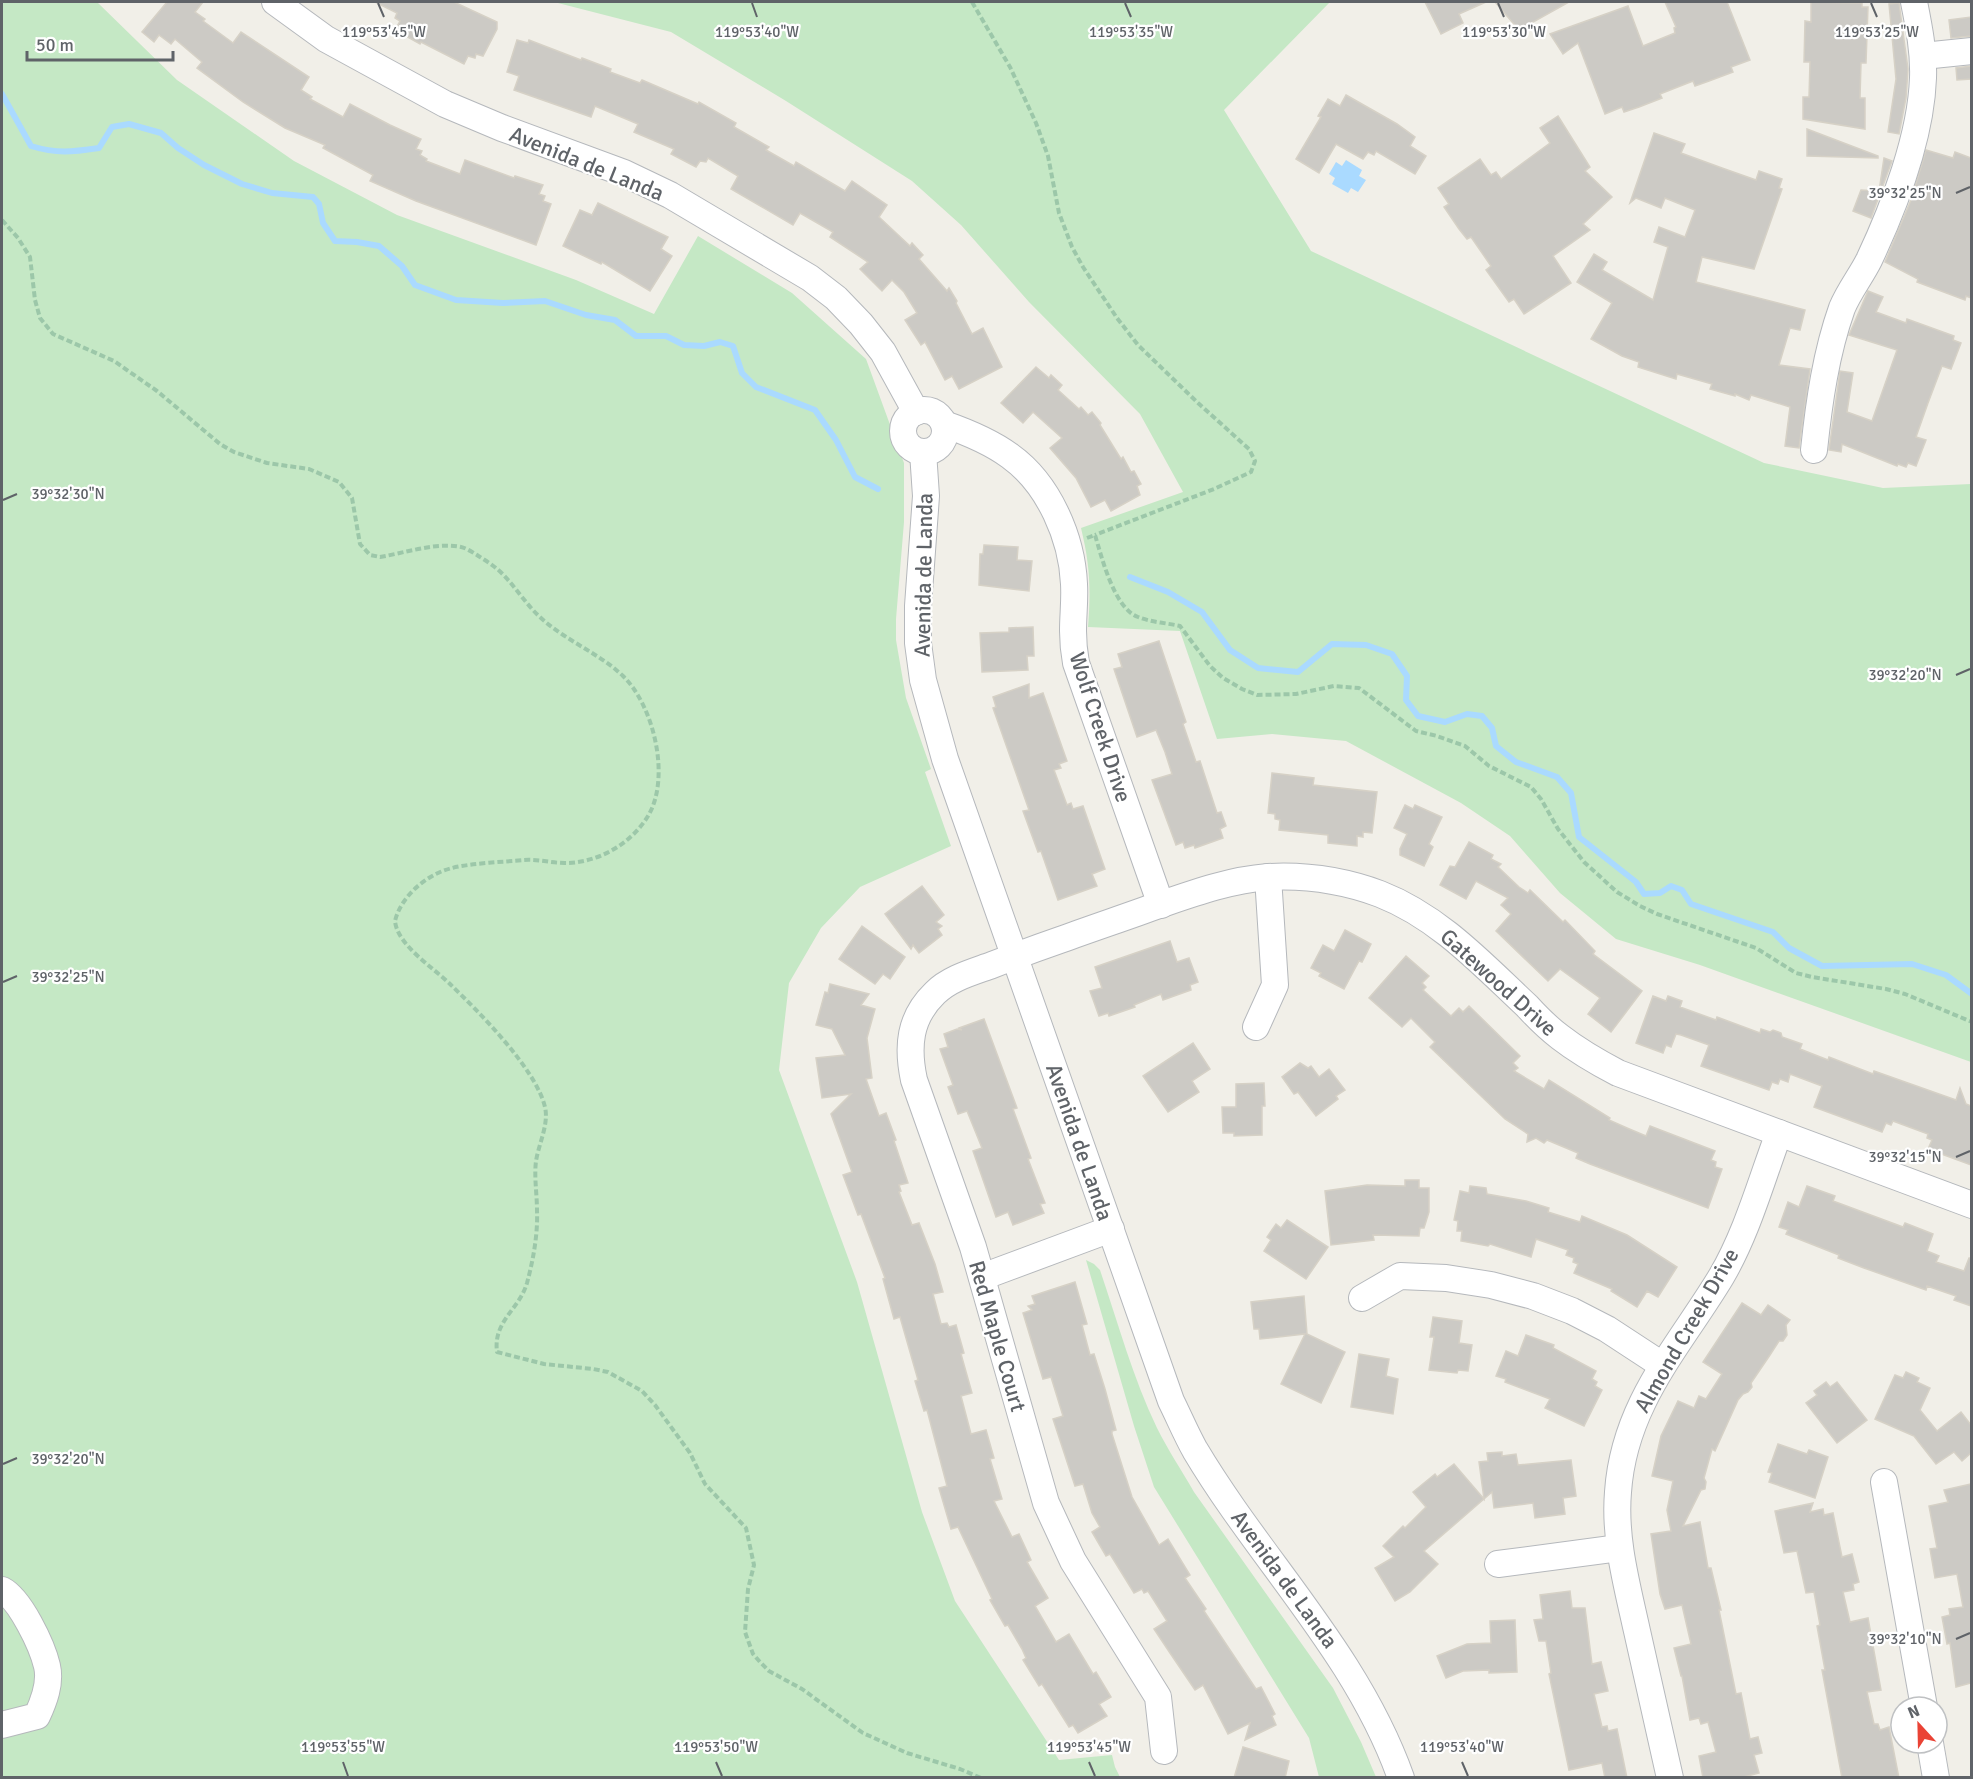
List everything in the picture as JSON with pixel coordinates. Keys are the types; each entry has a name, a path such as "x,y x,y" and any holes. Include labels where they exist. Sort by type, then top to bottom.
{"street":[{"name":"Avenida de Landa","path":"275,2 326,39 435,99 502,128 624,173 661,191 810,278 836,298 861,324 883,352 916,412"},
{"path":"1814,450 1831,343 1843,306 1868,261 1890,210 1916,133 1923,80 1923,56 1922,38 1914,2"},
{"path":"1923,56 1971,51"},
{"path":"930,411 941,418 944,424 944,438 936,449 923,452 910,446 904,434 906,421 916,412 930,411"},
{"name":"Wolf Creek Drive","path":"944,424 987,442 1011,456 1036,483 1061,524 1070,554 1074,584 1072,633 1076,663 1161,904"},
{"name":"Avenida de Landa","path":"923,452 926,496 918,606 918,643 923,680 945,759 1171,1401 1194,1448 1219,1488 1346,1664 1371,1710 1401,1778"},
{"path":"1256,1027 1275,985 1268,877"},
{"name":"Gatewood Drive","path":"1014,956 1161,904 1232,882 1268,877 1309,878 1344,884 1380,894 1411,909 1442,929 1558,1036 1587,1057 1618,1073 1971,1205"},
{"name":"Red Maple Court","path":"1014,956 956,978 934,993 919,1014 911,1034 910,1059 914,1080 974,1247 1046,1503 1073,1561 1158,1697 1164,1751"},
{"name":"Almond Creek Drive","path":"1670,1778 1619,1548 1618,1491 1623,1458 1632,1425 1645,1394 1721,1276 1736,1248 1779,1133"},
{"path":"982,1277 1111,1229"},
{"path":"1362,1298 1400,1276 1446,1278 1491,1285 1533,1296 1572,1311 1607,1329 1662,1365"},
{"path":"1884,1482 1922,1695"},
{"path":"1498,1564 1619,1548"},
{"path":"2,1590 19,1607 36,1639 47,1667 46,1697 37,1716 2,1725"},
{"path":"1932,1755 1936,1778"}],"path":[{"path":"972,2 1010,67 1036,123 1048,156 1059,213 1072,247 1083,267 1138,345 1249,449 1255,461 1251,472 1214,489 1080,541"},
{"path":"2,220 18,237 30,257 35,300 40,318 53,334 92,350 131,372 193,419 220,444 234,452 267,463 309,469 339,482 352,498 360,544 370,555 380,557 446,546 462,547 471,552 497,568 542,619 622,675 633,690 646,713 656,742 658,780 656,799 650,812 644,822 624,843 606,854 576,862 524,860 450,868 421,883 403,901 394,921 400,938 463,996 531,1074 545,1107 544,1126 536,1161 537,1225 527,1282 520,1299 500,1326 495,1341 497,1352 544,1364 608,1372 642,1391 656,1405 690,1453 705,1484 746,1528 754,1565 748,1589 745,1632 753,1654 760,1662 769,1671 802,1689 863,1733 907,1753 960,1769 981,1778"},
{"path":"1095,536 1109,579 1123,607 1137,617 1180,626 1210,666 1242,689 1257,695 1296,694 1334,686 1359,688 1416,731 1465,746 1489,766 1531,787 1584,862 1617,892 1640,906 1678,922 1756,948 1796,973 1905,994 1971,1023"}],"green space":[{"path":"2,2 97,2 177,80 294,161 397,215 576,280 654,314 698,236 792,293 866,359 904,463 904,522 896,640 906,698 931,769 925,772 951,846 860,887 821,928 789,983 779,1070 857,1282 922,1512 955,1601 1059,1760 1112,1755 1120,1777 2,1778"},
{"path":"554,2 1330,2 1224,110 1311,251 1764,463 1883,488 1971,484 1971,1062 1700,965 1616,939 1560,893 1510,836 1461,803 1346,741 1272,734 1217,739 1180,631 1088,627 1089,577 1081,528 1183,492 1140,414 1029,302 961,225 912,181 671,32"},
{"path":"1086,1260 1100,1270 1140,1390 1157,1428 1194,1492 1333,1688 1376,1777 1319,1777 1309,1738 1154,1487"}],"water":[{"path":"1346,160 1362,170 1359,176 1366,180 1358,192 1351,188 1348,193 1332,184 1335,178 1329,174 1336,162 1342,166"}],"building":[{"path":"167,2 203,2 195,12 205,19 203,21 233,43 241,32 309,77 301,90 312,97 310,99 343,117 350,104 421,139 416,149 422,151 420,155 427,159 426,161 460,174 465,160 514,178 515,176 543,185 539,194 545,196 543,201 551,204 536,245 416,201 370,181 373,175 323,148 325,145 285,128 243,102 197,68 202,62 175,39 171,44 159,35 154,42 142,32"},
{"path":"375,2 454,2 497,22 497,29 483,56 476,54 475,58 468,56 464,64 395,30 400,21 395,18 397,13"},
{"path":"1425,2 1486,2 1459,14 1463,23 1441,34"},
{"path":"1495,2 1569,2 1519,30"},
{"path":"1665,2 1727,2 1750,60 1731,67 1733,72 1709,81 1695,86 1693,81 1660,94 1662,98 1639,107 1624,112 1622,107 1605,114 1578,43 1563,54 1550,34 1628,6 1643,46 1675,33 1674,28 1676,27"},
{"path":"1811,2 1862,3 1862,7 1868,7 1866,63 1861,63 1860,98 1865,98 1865,129 1803,119 1803,97 1809,97 1810,62 1804,62 1805,21 1811,22"},
{"path":"1899,3 1908,69 1906,98 1899,134 1888,132 1896,79 1889,4"},
{"path":"1971,17 1971,36 1951,38 1949,20"},
{"path":"517,40 528,43 529,40 581,60 582,58 611,69 610,72 640,83 642,80 698,104 699,102 736,123 734,127 769,147 766,150 794,166 796,162 845,191 852,181 887,205 879,217 910,246 912,243 923,255 919,259 947,291 949,288 972,334 983,328 1002,367 959,389 952,376 945,380 925,342 921,345 905,320 917,313 904,292 892,280 882,291 860,269 868,262 830,237 833,232 800,213 793,225 731,189 738,176 708,158 706,162 700,161 696,167 671,154 674,149 634,132 638,124 595,106 591,117 514,90 519,76 507,72"},
{"path":"1971,66 1971,79 1957,80 1956,68"},
{"path":"1346,95 1415,137 1410,146 1426,156 1415,174 1376,151 1374,155 1368,152 1363,159 1336,144 1319,173 1296,159 1321,117 1318,116 1328,99 1340,106"},
{"path":"1558,116 1590,167 1585,171 1612,197 1583,224 1590,230 1553,256 1571,283 1524,314 1514,299 1509,302 1486,270 1491,266 1471,237 1467,239 1444,207 1449,204 1438,188 1480,159 1491,175 1496,172 1501,179 1550,143 1540,128"},
{"path":"1807,129 1878,156 1878,158 1807,156"},
{"path":"1654,133 1685,144 1681,153 1722,168 1756,180 1759,171 1782,179 1779,188 1782,189 1754,269 1702,257 1696,282 1805,310 1800,330 1790,328 1779,365 1810,369 1799,448 1785,446 1790,407 1751,395 1749,400 1735,394 1735,396 1710,389 1712,384 1677,374 1676,379 1638,367 1639,362 1622,356 1591,339 1612,303 1577,282 1594,254 1607,262 1602,270 1653,300 1668,247 1654,242 1659,227 1685,237 1695,210 1665,198 1661,208 1636,198 1630,203"},
{"path":"1926,150 1953,158 1955,152 1971,158 1971,298 1966,296 1965,300 1917,282 1918,279 1885,262 1911,200"},
{"path":"1884,158 1892,161 1871,218 1853,211 1861,190 1879,191"},
{"path":"598,203 668,237 661,249 672,256 650,291 602,262 601,264 563,246 580,210 592,215"},
{"path":"1868,291 1883,297 1876,312 1906,323 1907,319 1954,336 1953,340 1961,343 1951,369 1942,366 1928,403 1916,437 1926,440 1916,466 1908,463 1906,467 1898,464 1897,466 1842,444 1841,452 1829,450 1840,371 1853,373 1847,412 1872,421 1897,350 1849,335"},
{"path":"1036,367 1049,378 1051,375 1062,385 1058,390 1079,409 1081,407 1088,415 1092,412 1101,423 1100,425 1121,459 1123,457 1131,472 1134,471 1141,484 1137,486 1140,495 1111,511 1105,500 1091,507 1076,478 1050,448 1062,438 1033,412 1023,423 1001,403"},
{"path":"984,545 1018,547 1017,560 1032,561 1029,591 979,585 980,554 983,554"},
{"path":"1033,627 1034,656 1027,656 1028,670 982,672 980,633 1009,632 1009,628"},
{"path":"1159,641 1186,722 1183,724 1196,762 1200,761 1217,813 1221,812 1226,826 1220,829 1223,838 1195,848 1194,845 1185,848 1183,842 1176,845 1152,780 1172,774 1165,752 1156,730 1137,737 1114,669 1122,667 1118,654"},
{"path":"1029,684 1029,698 1043,693 1067,761 1059,764 1061,768 1054,770 1067,805 1071,803 1073,809 1083,806 1105,869 1092,874 1097,886 1058,900 1041,851 1038,852 1023,811 1029,810 993,708 996,707 993,697"},
{"path":"1272,773 1314,778 1313,785 1377,792 1372,833 1363,832 1363,837 1357,836 1357,846 1328,843 1328,835 1279,830 1280,820 1275,819 1275,814 1268,813"},
{"path":"1405,805 1413,809 1415,805 1442,817 1429,844 1433,847 1424,866 1400,855 1400,849 1407,834 1394,828"},
{"path":"1469,842 1493,855 1491,859 1501,864 1498,867 1519,887 1528,893 1530,890 1563,922 1565,920 1595,951 1593,954 1642,991 1611,1032 1588,1014 1600,998 1560,969 1548,981 1496,931 1511,914 1501,905 1508,898 1476,881 1466,899 1440,885 1450,866 1455,867"},
{"path":"922,886 944,915 936,922 942,926 938,929 942,935 919,953 913,945 911,949 885,914"},
{"path":"862,926 905,957 890,979 883,974 875,984 839,959"},
{"path":"1345,930 1371,944 1344,989 1319,976 1321,973 1311,968 1323,945 1334,951"},
{"path":"1170,941 1177,962 1189,958 1198,982 1190,985 1191,990 1163,1000 1161,994 1134,1005 1135,1007 1109,1016 1108,1013 1099,1016 1090,991 1102,988 1095,967"},
{"path":"1406,956 1429,976 1422,983 1426,987 1423,990 1451,1016 1459,1008 1463,1012 1469,1006 1520,1056 1513,1063 1518,1068 1514,1071 1544,1089 1549,1080 1610,1118 1609,1120 1646,1136 1650,1126 1715,1151 1711,1160 1716,1162 1715,1167 1722,1169 1708,1208 1590,1164 1576,1158 1578,1153 1547,1140 1544,1143 1536,1138 1527,1142 1528,1134 1505,1119 1430,1047 1435,1042 1411,1018 1402,1027 1369,998"},
{"path":"830,984 869,994 861,1005 875,1009 867,1038 872,1078 866,1079 879,1116 886,1113 896,1140 894,1141 908,1183 899,1185 901,1191 899,1192 912,1225 919,1223 935,1264 943,1292 933,1294 941,1324 947,1323 949,1327 956,1325 972,1393 961,1396 971,1434 986,1430 994,1458 990,1459 1002,1499 994,1501 1012,1537 1019,1534 1031,1560 1027,1562 1048,1598 1035,1606 1056,1642 1069,1634 1093,1674 1096,1672 1111,1697 1099,1704 1107,1716 1078,1733 1073,1725 1069,1727 1042,1684 1039,1686 1023,1660 1026,1658 1022,1649 990,1600 992,1599 958,1527 951,1529 939,1488 947,1486 927,1410 924,1411 915,1381 918,1380 900,1317 894,1319 883,1279 885,1278 861,1214 858,1215 843,1175 852,1172 831,1114 851,1094 822,1098 816,1058 845,1055 832,1029 816,1025 825,992 828,993"},
{"path":"1653,996 1666,1001 1668,996 1682,1001 1680,1007 1716,1020 1717,1017 1760,1033 1761,1029 1770,1032 1773,1030 1781,1033 1782,1037 1802,1044 1800,1049 1828,1060 1829,1057 1873,1074 1874,1071 1956,1100 1960,1088 1966,1104 1971,1106 1971,1165 1928,1149 1932,1140 1927,1138 1928,1134 1893,1121 1891,1125 1886,1123 1882,1132 1814,1107 1822,1086 1790,1074 1788,1082 1780,1079 1778,1084 1772,1082 1769,1090 1701,1066 1709,1045 1681,1035 1676,1034 1671,1047 1666,1045 1663,1053 1636,1043"},
{"path":"984,1019 1017,1108 1013,1109 1031,1158 1028,1159 1045,1203 1040,1204 1044,1213 1013,1225 1008,1212 996,1217 973,1151 982,1148 967,1111 958,1114 948,1087 953,1085 940,1049 948,1047 944,1034 957,1029 962,1030 959,1028"},
{"path":"1193,1043 1210,1069 1192,1081 1199,1092 1168,1112 1143,1076"},
{"path":"1300,1063 1308,1068 1311,1066 1319,1077 1329,1069 1345,1090 1336,1096 1338,1099 1316,1116 1298,1092 1294,1094 1282,1077"},
{"path":"1264,1083 1265,1106 1262,1106 1262,1135 1234,1136 1234,1133 1223,1133 1222,1107 1236,1107 1236,1084"},
{"path":"1405,1180 1419,1180 1419,1188 1429,1188 1429,1212 1424,1228 1420,1228 1419,1236 1373,1235 1374,1240 1331,1245 1325,1191 1367,1185 1405,1186"},
{"path":"1470,1186 1486,1188 1487,1194 1549,1208 1548,1212 1580,1222 1582,1216 1627,1235 1677,1267 1658,1297 1647,1291 1637,1307 1611,1291 1612,1289 1574,1273 1578,1264 1573,1262 1574,1258 1566,1255 1568,1250 1536,1239 1531,1257 1490,1244 1488,1246 1461,1241 1462,1231 1457,1231 1458,1221 1454,1220 1460,1191 1469,1193"},
{"path":"1807,1186 1835,1196 1833,1201 1903,1227 1905,1223 1933,1234 1927,1251 1939,1256 1936,1262 1964,1271 1971,1258 1971,1306 1954,1300 1956,1296 1927,1286 1926,1290 1864,1268 1838,1258 1839,1255 1786,1234 1788,1230 1779,1227 1788,1202 1799,1207"},
{"path":"1287,1220 1328,1247 1306,1279 1264,1251 1271,1240 1267,1237 1276,1224 1281,1228"},
{"path":"1075,1282 1087,1324 1082,1325 1090,1355 1094,1354 1105,1389 1116,1430 1112,1431 1112,1434 1132,1497 1159,1545 1168,1539 1190,1575 1185,1578 1206,1609 1204,1611 1256,1689 1261,1687 1275,1714 1272,1716 1276,1725 1245,1740 1250,1723 1228,1734 1203,1685 1195,1690 1154,1629 1167,1621 1148,1591 1144,1593 1142,1589 1134,1593 1110,1554 1106,1556 1092,1532 1100,1527 1092,1513 1083,1484 1075,1486 1053,1419 1063,1416 1051,1377 1043,1379 1023,1313 1032,1310 1028,1306 1035,1304 1032,1296"},
{"path":"1304,1296 1307,1334 1345,1352 1321,1403 1281,1384 1305,1334 1260,1339 1259,1329 1254,1329 1251,1302"},
{"path":"1742,1303 1761,1315 1768,1305 1790,1320 1786,1325 1787,1335 1783,1341 1779,1341 1751,1383 1752,1387 1738,1400 1715,1451 1712,1449 1704,1478 1705,1489 1701,1490 1683,1526 1700,1522 1708,1568 1711,1568 1721,1610 1719,1610 1736,1694 1741,1693 1750,1739 1758,1737 1762,1753 1754,1755 1759,1773 1740,1778 1703,1778 1699,1756 1716,1752 1708,1722 1701,1724 1699,1718 1690,1720 1674,1648 1691,1644 1682,1605 1665,1609 1660,1594 1651,1534 1671,1531 1667,1510 1673,1481 1652,1476 1661,1436 1678,1401 1694,1408 1699,1396 1706,1399 1722,1374 1703,1362"},
{"path":"1433,1317 1462,1321 1459,1343 1472,1345 1468,1371 1458,1370 1457,1373 1429,1370 1434,1337 1430,1337"},
{"path":"1526,1335 1554,1345 1553,1348 1596,1371 1592,1379 1597,1382 1595,1386 1602,1390 1584,1426 1545,1408 1550,1399 1505,1382 1506,1379 1496,1376 1506,1351 1518,1356"},
{"path":"1359,1354 1389,1359 1386,1376 1398,1379 1393,1414 1351,1407"},
{"path":"1906,1372 1919,1378 1917,1382 1930,1388 1920,1410 1937,1431 1961,1412 1971,1425 1971,1453 1962,1461 1954,1452 1936,1464 1914,1436 1875,1419 1895,1375 1903,1378"},
{"path":"1826,1382 1830,1387 1837,1382 1867,1420 1837,1443 1806,1403 1817,1395 1814,1391"},
{"path":"1778,1444 1807,1454 1809,1450 1828,1457 1815,1498 1769,1482 1772,1473 1768,1472"},
{"path":"1502,1452 1502,1456 1516,1454 1518,1465 1571,1460 1576,1496 1563,1498 1565,1514 1535,1518 1533,1503 1494,1508 1492,1492 1484,1499 1479,1462 1488,1461 1487,1453"},
{"path":"1454,1464 1484,1499 1424,1551 1438,1564 1410,1592 1395,1601 1375,1568 1394,1557 1383,1546 1426,1507 1413,1492 1435,1474 1437,1477"},
{"path":"1971,1484 1971,1683 1956,1687 1950,1643 1947,1644 1942,1617 1950,1615 1949,1609 1963,1607 1957,1574 1935,1578 1930,1549 1937,1548 1929,1506 1948,1502 1944,1490"},
{"path":"1813,1503 1810,1512 1823,1509 1824,1515 1833,1513 1842,1557 1852,1554 1859,1582 1853,1584 1854,1590 1843,1592 1850,1622 1868,1618 1881,1690 1867,1692 1874,1724 1878,1724 1880,1730 1889,1727 1889,1755 1894,1755 1899,1778 1842,1778 1822,1670 1825,1670 1814,1592 1806,1593 1797,1551 1784,1553 1775,1511"},
{"path":"1570,1591 1572,1608 1585,1608 1592,1664 1601,1662 1608,1691 1594,1694 1602,1727 1607,1726 1608,1731 1617,1729 1627,1778 1605,1778 1602,1763 1569,1770 1549,1674 1551,1673 1546,1641 1539,1641 1534,1620 1543,1619 1540,1595"},
{"path":"1515,1620 1517,1672 1463,1671 1446,1678 1437,1656 1467,1644 1491,1643 1490,1621"},
{"path":"1243,1747 1289,1761 1285,1778 1234,1778"}],"waterway":[{"path":"2,94 31,146 65,151 99,148 112,127 129,124 161,133 178,148 204,165 242,184 272,193 313,197 319,204 323,223 335,241 379,246 402,266 415,285 456,300 503,303 545,301 586,315 615,320 636,336 666,336 684,345 704,346 720,342 733,346 742,373 756,387 815,410 836,440 855,477 878,489"},
{"path":"1130,577 1168,592 1202,612 1230,650 1258,668 1298,672 1332,644 1366,645 1392,654 1407,676 1406,700 1418,716 1445,722 1467,714 1482,716 1492,728 1496,746 1516,762 1557,777 1571,793 1579,837 1636,882 1644,894 1660,893 1671,886 1682,890 1691,904 1773,932 1789,948 1822,966 1912,964 1946,975 1972,994"}]}
